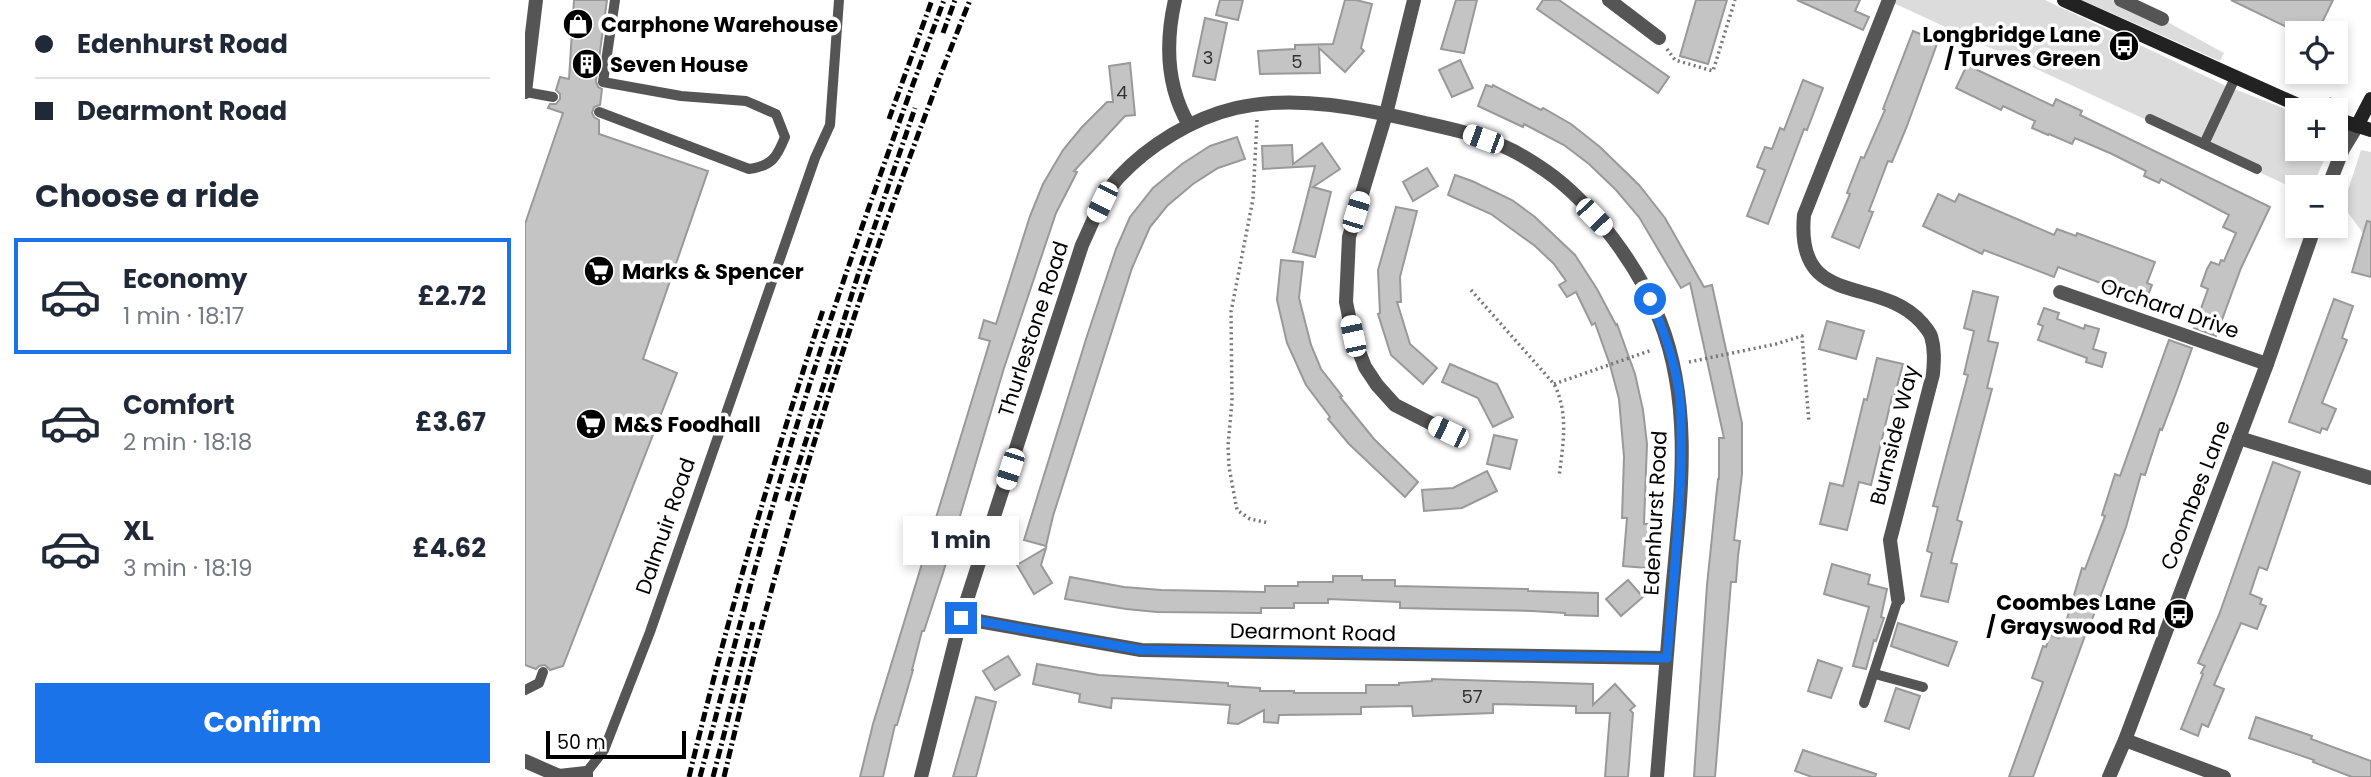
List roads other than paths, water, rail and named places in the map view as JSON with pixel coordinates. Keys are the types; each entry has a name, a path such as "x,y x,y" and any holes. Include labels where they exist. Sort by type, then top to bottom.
{"street":[{"path":"525,92 537,0"},
{"path":"1175,0 1169,26 1169,56 1176,104 1189,125"},
{"path":"1414,0 1386,114 1349,237 1346,302 1353,336 1365,366 1377,385 1395,405 1448,432"},
{"path":"1609,0 1659,38"},
{"name":"Burnside Way","path":"1889,0 1804,215 1801,237 1816,272 1829,282 1900,305 1912,312 1930,332 1934,350 1933,374 1890,540 1898,599"},
{"path":"2064,0 2285,100"},
{"path":"2121,0 2162,19"},
{"path":"2333,175 2343,149 2364,128 2371,99"},
{"name":"Thurlestone Road","path":"921,777 961,618 1082,245 1102,202 1118,178 1156,146 1189,125 1233,108 1258,104 1307,103 1386,114"},
{"name":"Edenhurst Road","path":"1386,114 1463,131 1494,142 1549,173 1605,228 1623,252 1650,299 1668,345 1679,392 1681,499 1657,777"},
{"name":"Coombes Lane","path":"2109,777 2267,364 2311,238"},
{"name":"Orchard Drive","path":"2060,292 2267,364"},
{"path":"2239,438 2371,478"},
{"name":"Dearmont Road","path":"961,618 1141,650 1667,658"},
{"path":"2125,740 2224,777"},
{"path":"525,761 559,776 586,775"}],"lane":[{"path":"599,112 749,169 764,167 778,155 785,137 776,114 746,101 681,96 603,82 615,0"},
{"name":"Dalmuir Road","path":"586,775 604,750 650,632 815,158 830,125 839,0"},
{"path":"2204,144 2235,78"},
{"path":"525,92 553,97"},
{"path":"2150,119 2257,169"},
{"name":"Burnside Way","path":"1864,703 1898,599"},
{"path":"525,690 538,683 543,672"},
{"path":"1875,674 1923,687"}],"railway":[{"path":"889,119 932,0"},
{"path":"700,777 798,420 858,239 944,0"},
{"path":"943,33 955,0"},
{"path":"724,777 774,580 832,384 898,190 970,0"},
{"path":"787,501 858,275 915,108"},
{"path":"689,777 751,542 823,310"},
{"path":"713,777 753,622"}],"place":[{"name":"Carphone Warehouse","path":"578,24"},
{"name":"Longbridge Lane / Turves Green","path":"2124,46"},
{"name":"Seven House","path":"587,64"},
{"name":"Marks & Spencer","path":"599,271"},
{"name":"M&S Foodhall","path":"591,424"},
{"name":"Coombes Lane / Grayswood Rd","path":"2179,614"}]}
